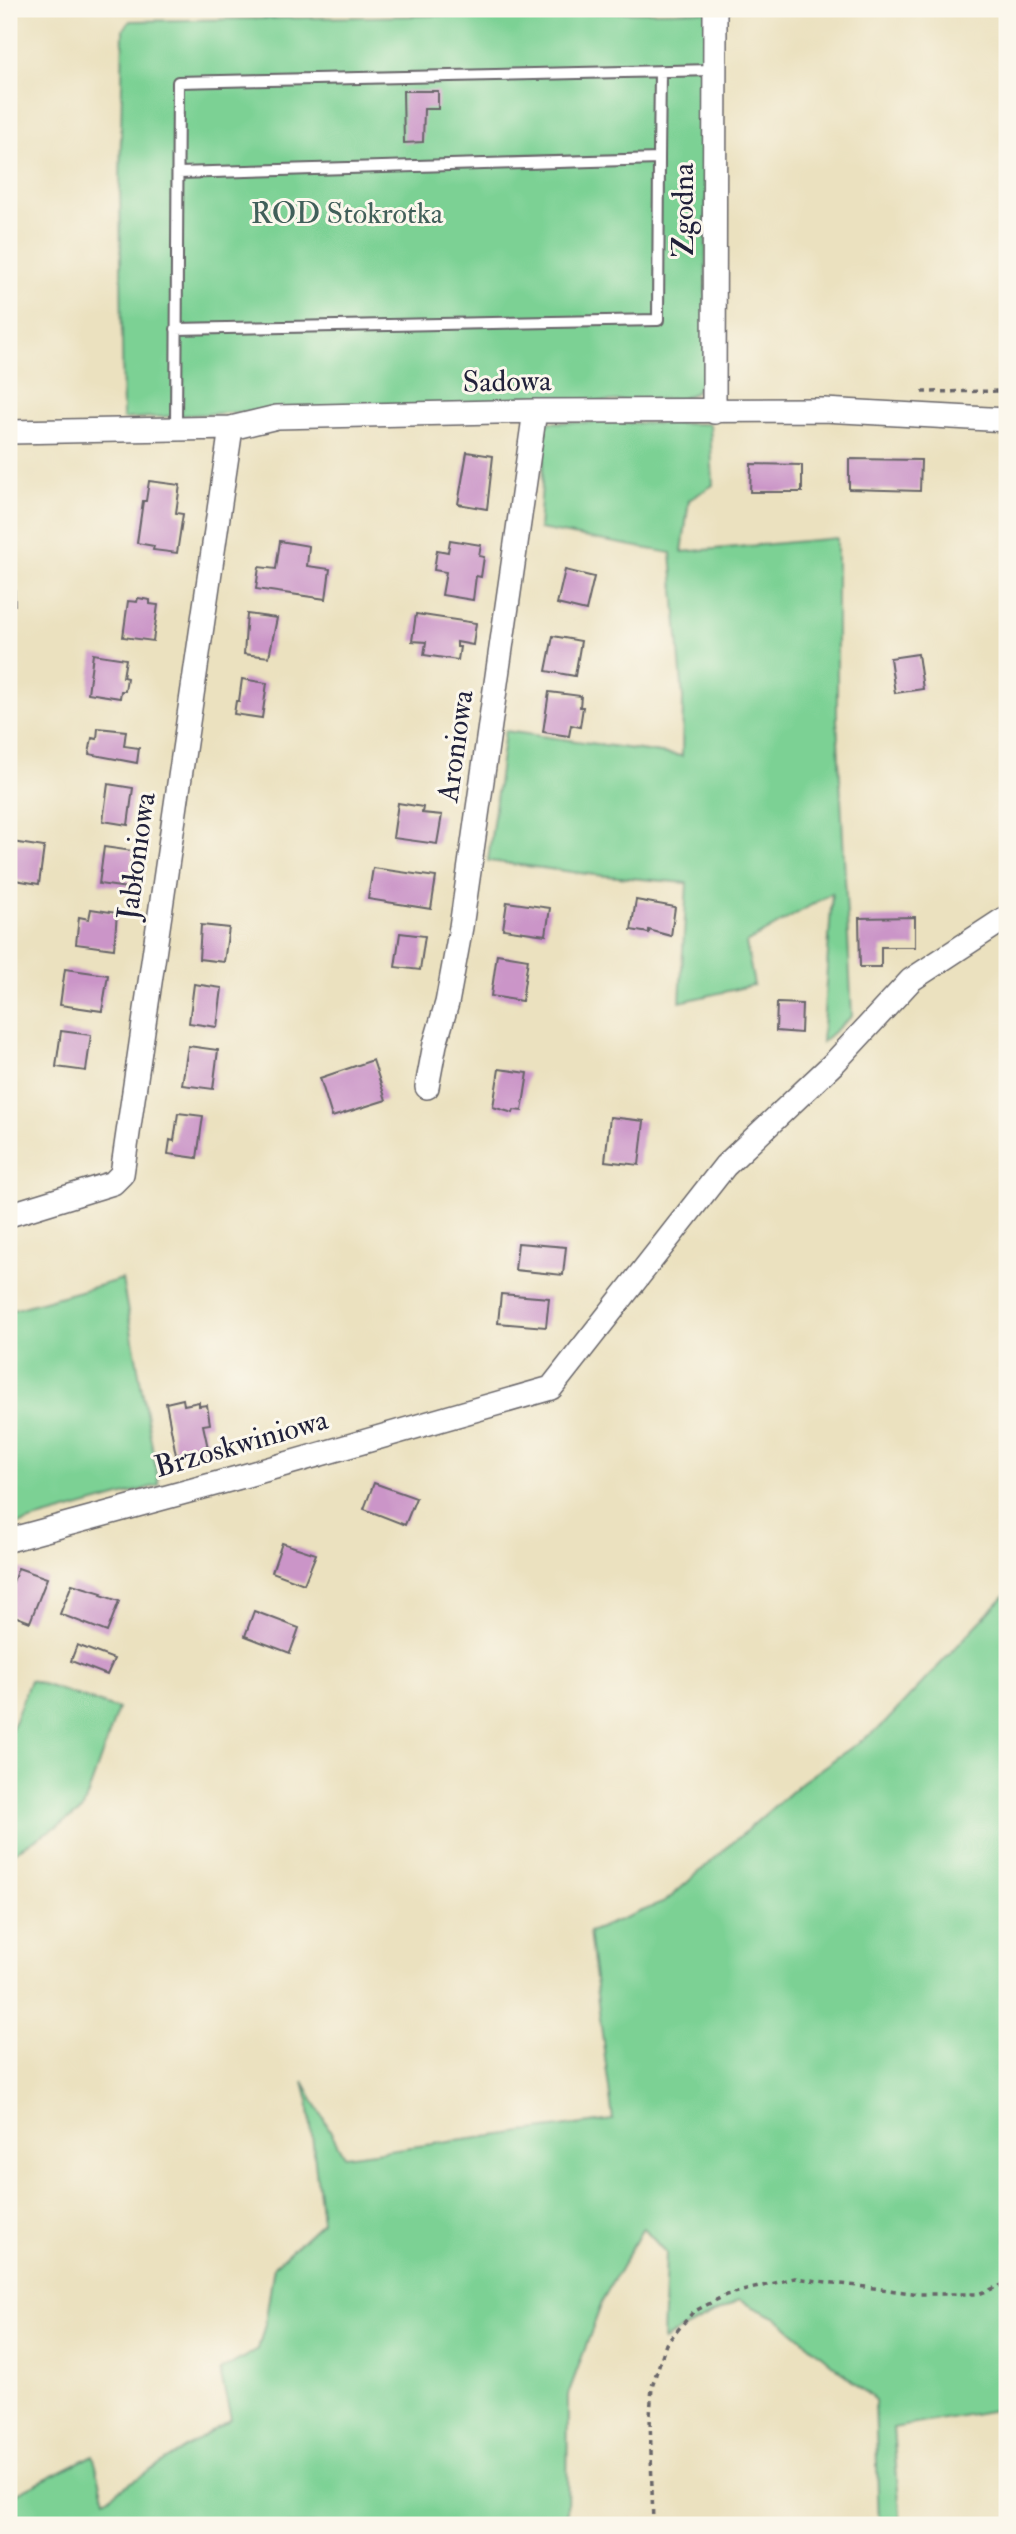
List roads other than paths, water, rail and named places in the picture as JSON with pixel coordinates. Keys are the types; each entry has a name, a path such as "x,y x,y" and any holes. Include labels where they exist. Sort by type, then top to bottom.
{"street":[{"name":"Zgodna","path":"714,412 715,9"},
{"name":"Sadowa","path":"9,432 231,428 277,417 535,411 824,410 1007,420"},
{"name":"Aroniowa","path":"427,1087 435,1044 447,1003 461,927 535,411"},
{"name":"Jabłoniowa","path":"9,1214 113,1183 122,1174 231,428"},
{"name":"Brzoskwiniowa","path":"9,1540 551,1388 724,1166 835,1062 911,980 1007,917"}],"lane":[{"path":"176,429 178,82 715,70"},
{"path":"176,329 658,320 660,71"},
{"path":"178,173 659,159"}],"park label":[{"name":"ROD Stokrotka","path":"347,213"}]}
